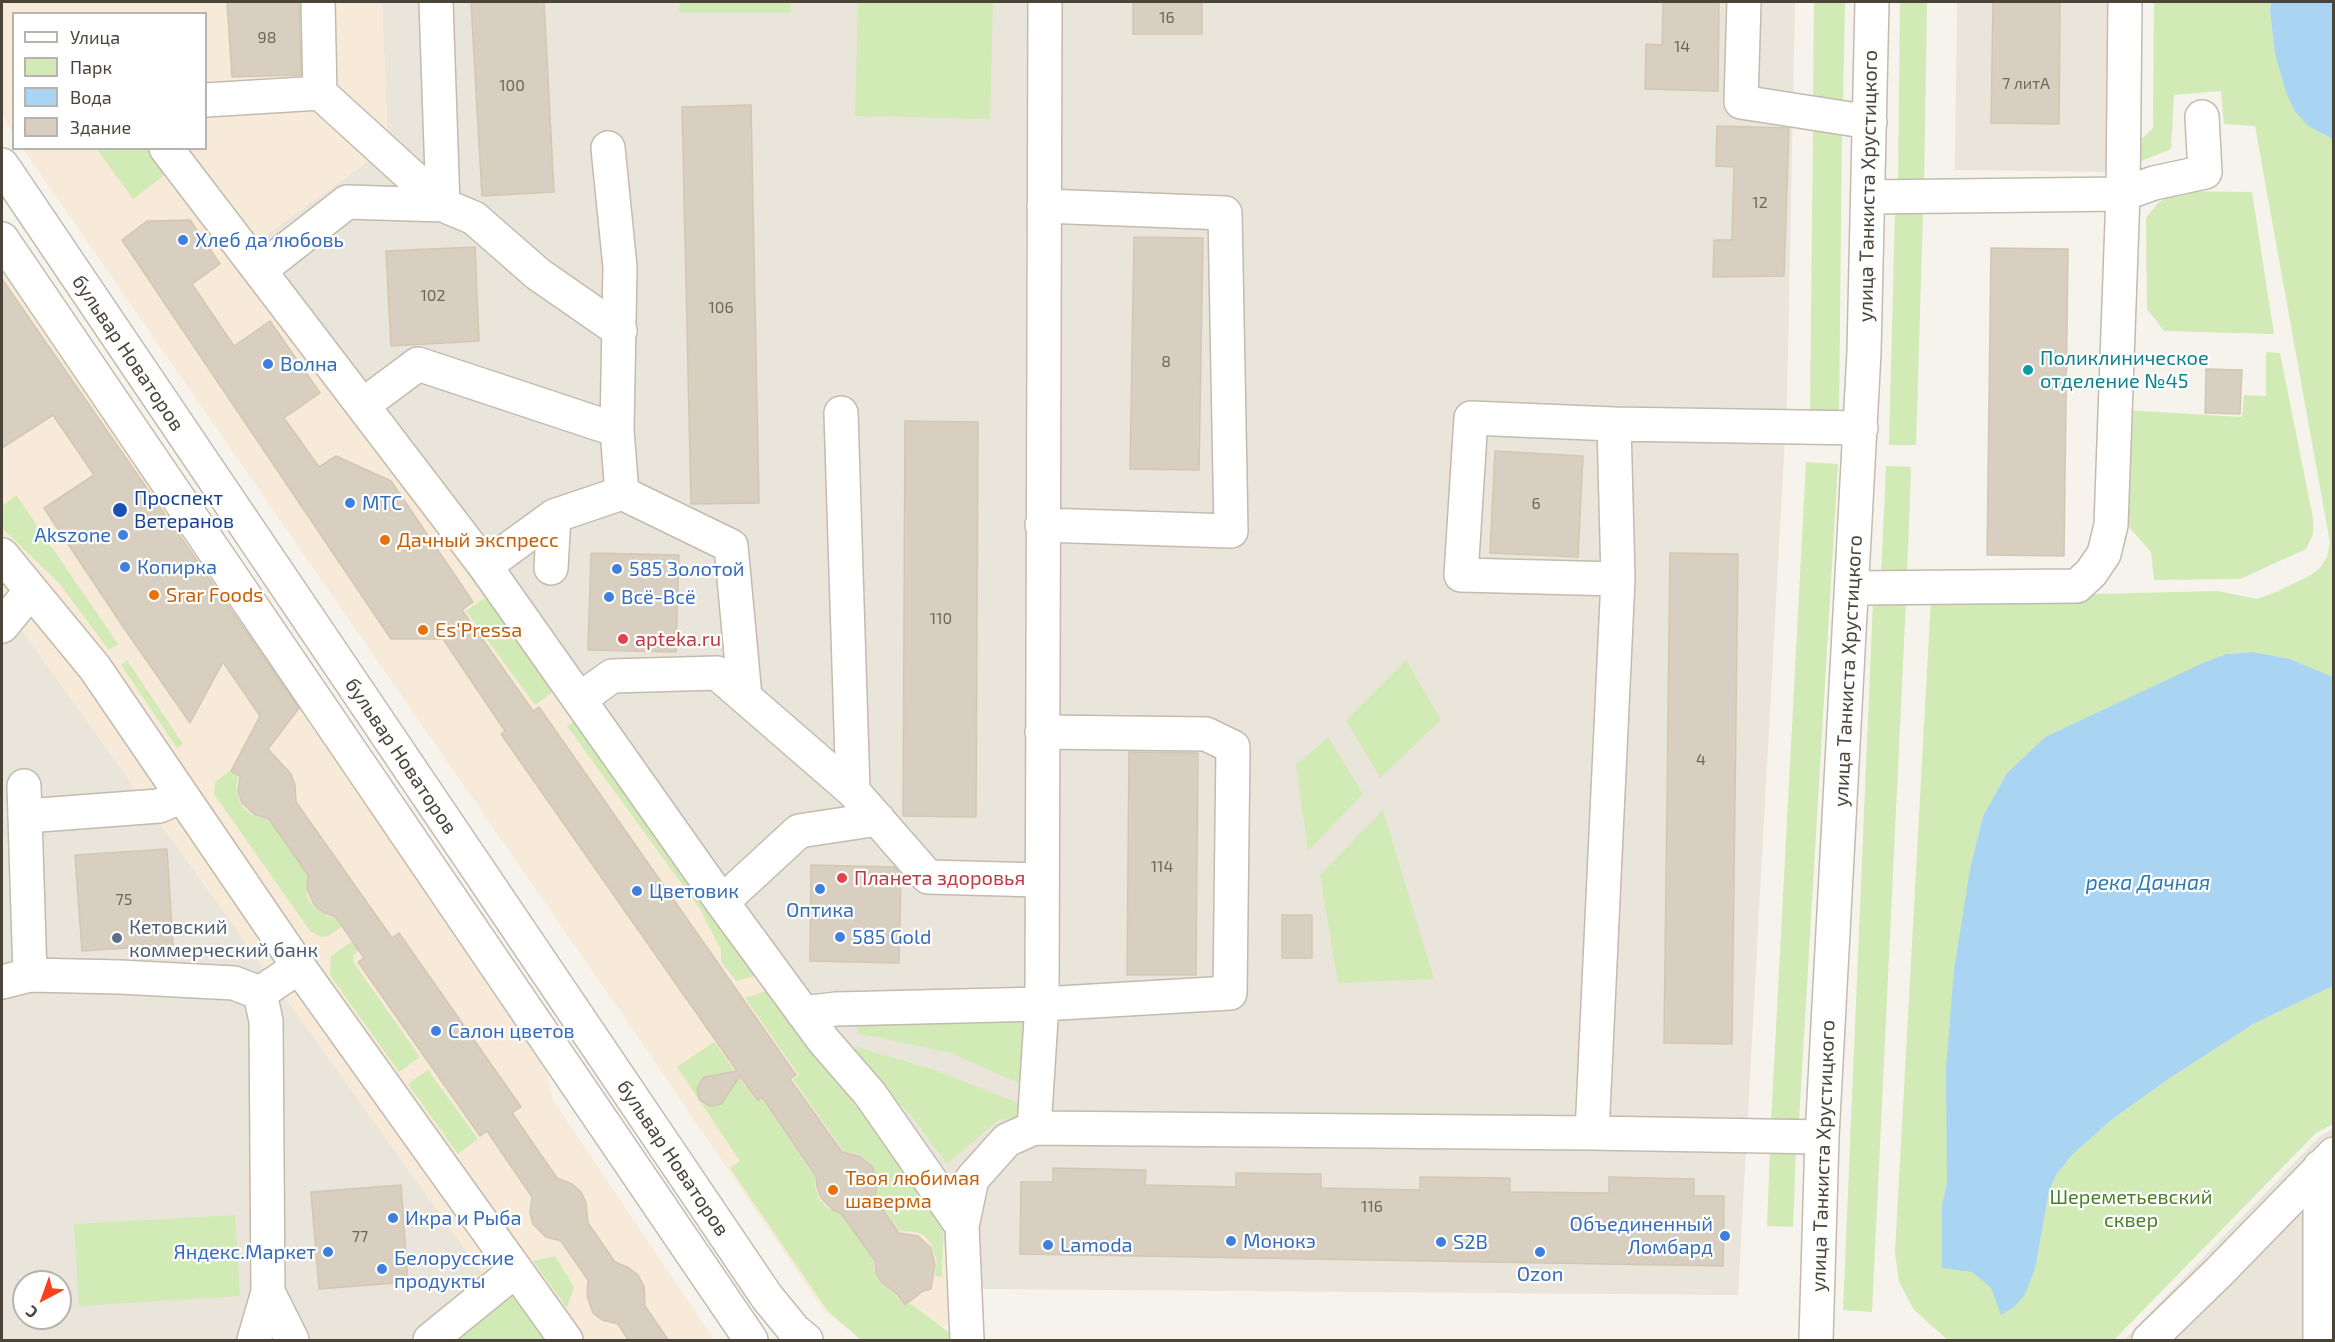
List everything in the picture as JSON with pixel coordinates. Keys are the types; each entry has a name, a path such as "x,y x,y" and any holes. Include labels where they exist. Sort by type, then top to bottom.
{"street":[{"path":"318,2 320,93"},
{"path":"436,2 443,205"},
{"path":"1034,1128 1042,1004 1045,2"},
{"path":"1744,2 1741,102 1870,122"},
{"name":"улица Танкиста Хрустицкого","path":"1816,1341 1822,1137 1861,429 1872,2"},
{"path":"1853,588 2077,586 2091,573 2104,554 2110,525 2123,194 2124,2"},
{"path":"207,100 320,93 443,205 474,218 538,274 620,331"},
{"path":"1868,197 2123,194 2154,183 2205,172 2202,117"},
{"path":"608,148 620,267 617,430 622,493"},
{"path":"168,150 485,566 722,902 779,977 803,1013 870,1094 962,1226"},
{"name":"бульвар Новаторов","path":"2,165 767,1297 806,1341"},
{"path":"260,270 347,202 443,205"},
{"path":"1042,525 1231,531 1225,213 1044,206"},
{"name":"бульвар Новаторов","path":"2,239 751,1341"},
{"path":"363,405 418,364 617,430"},
{"path":"841,413 853,791"},
{"path":"1618,579 1461,575 1471,418 1614,424 1861,429"},
{"path":"1592,1133 1618,579 1614,424"},
{"path":"485,566 554,516 622,493 731,546 745,697"},
{"path":"551,568 554,516"},
{"path":"2,555 30,592 95,668 299,967 566,1341"},
{"path":"2,626 30,592"},
{"path":"580,699 612,676 717,673 853,791 928,877 1041,880"},
{"path":"803,1013 1042,1004 1230,993 1233,747 1206,734 1042,732"},
{"path":"182,796 159,806 25,801 16,979 120,977 234,983 260,993"},
{"path":"722,902 799,831 878,819"},
{"path":"260,993 299,967"},
{"path":"254,1341 268,1292 266,1021 260,993"},
{"path":"967,1341 962,1226 972,1179 1007,1140 1034,1128 1822,1137"},
{"path":"2149,1341 2327,1160"},
{"path":"2320,1341 2327,1160"},
{"path":"430,1341 516,1270"},
{"path":"268,1292 292,1341"}],"shaded area":[{"path":"2,2 382,2 388,147 237,256 779,1006 947,1251 984,1289 929,1340 854,1334 824,1311 625,1018 24,150 207,150 207,12 12,12 12,132 2,114"},
{"path":"382,2 1795,2 1787,401 1738,1295 984,1289 947,1251 237,256 388,147"},
{"path":"1957,2 2111,2 2109,172 1955,170"},
{"path":"2,262 543,1053 553,1100 714,1340 530,1340 2,602"},
{"path":"2,602 530,1340 2,1340"},
{"path":"2333,1129 2333,1340 2124,1340 2320,1136"}],"green space":[{"path":"680,2 791,2 791,13 679,13"},
{"path":"858,2 993,2 990,119 855,116"},
{"path":"1814,2 1845,2 1843,105 1813,102"},
{"path":"1900,2 1927,2 1924,188 1898,188"},
{"name":"Шереметьевский сквер","path":"2154,2 2271,2 2275,54 2308,126 2331,138 2333,148 2333,677 2290,659 2253,652 2226,654 2045,737 2007,773 1983,816 1970,869 1947,1182 1942,1205 1972,1272 1991,1288 2001,1314 2035,1269 2049,1192 2056,1175 2072,1155 2111,1120 2170,1078 2255,1023 2333,986 2333,1124 2316,1133 2114,1340 1948,1340 1914,1310 1899,1282 1895,1252 1931,598 2217,591 2257,599 2311,575 2320,568 2327,557 2330,543 2255,126 2224,124 2221,91 2174,95 2171,149 2129,166 2131,149 2153,128"},
{"path":"1813,125 1842,129 1839,416 1810,416"},
{"path":"98,150 148,150 166,174 133,199"},
{"path":"2176,191 2252,192 2274,334 2164,331 2147,309 2146,218 2158,203"},
{"path":"1895,210 1923,211 1916,445 1889,445"},
{"path":"2266,352 2280,353 2313,518 2313,534 2306,549 2240,579 2154,580 2151,552 2129,527 2119,504 2125,410 2242,417 2244,395 2266,396"},
{"path":"1806,462 1838,464 1799,1121 1771,1122"},
{"path":"1886,466 1911,467 1907,577 1881,575"},
{"path":"16,495 118,644 109,650 59,583 2,528 2,507"},
{"path":"489,595 557,689 535,705 466,611"},
{"path":"1873,600 1906,601 1872,1312 1843,1310"},
{"path":"127,660 183,744 177,748 121,665"},
{"path":"1406,660 1441,720 1380,778 1346,720"},
{"path":"578,718 762,974 736,981 721,961 721,950 700,909 567,726"},
{"path":"1328,737 1363,794 1308,851 1296,765"},
{"path":"240,764 236,788 240,803 245,810 258,818 272,820 309,872 306,887 307,896 312,905 326,916 350,921 328,936 321,937 310,931 214,794 215,782"},
{"path":"1383,810 1434,979 1338,983 1320,875"},
{"path":"360,936 366,944 353,956 354,963 420,1057 399,1072 330,975 331,956"},
{"path":"773,989 943,1215 942,1277 935,1276 937,1261 931,1244 925,1236 916,1232 900,1231 875,1196 878,1184 874,1167 859,1154 844,1152 793,1079 799,1075 745,998"},
{"path":"1024,1015 1025,1086 951,1053 858,1033 856,1023"},
{"path":"714,1042 757,1102 762,1099 816,1177 815,1186 819,1199 829,1209 841,1213 874,1262 874,1271 881,1284 894,1293 904,1306 910,1303 959,1340 861,1340 827,1310 730,1168 740,1161 677,1067"},
{"path":"857,1047 935,1070 1023,1105 1017,1117 998,1120 947,1164 910,1114 844,1051"},
{"path":"428,1070 478,1139 458,1154 408,1084"},
{"path":"1770,1150 1796,1152 1793,1227 1767,1226"},
{"path":"235,1215 240,1296 79,1306 74,1224"},
{"path":"555,1256 574,1287 567,1308 533,1261"},
{"path":"512,1296 545,1340 458,1340"}],"water":[{"path":"2271,2 2333,2 2333,148 2331,138 2308,126 2295,111 2286,92 2275,54"},
{"name":"река Дачная","path":"2253,652 2290,659 2333,677 2333,986 2255,1023 2170,1078 2111,1120 2072,1155 2056,1175 2049,1192 2035,1269 2024,1296 2014,1307 2001,1315 1991,1288 1972,1272 1942,1268 1942,1205 1947,1182 1946,1070 1954,970 1970,869 1983,816 2007,773 2045,737 2203,663 2226,654"}],"building":[{"path":"227,2 299,2 301,75 232,77"},
{"path":"471,2 544,2 554,192 482,196"},
{"path":"1133,2 1202,2 1202,34 1133,34"},
{"path":"1663,2 1719,2 1718,91 1645,89 1646,44 1662,45"},
{"path":"1993,2 2060,2 2059,124 1991,123"},
{"path":"751,105 759,503 691,504 682,107"},
{"path":"1717,126 1789,128 1784,276 1713,277 1714,240 1732,240 1734,167 1716,166"},
{"path":"190,220 220,264 192,284 234,346 270,321 320,393 284,418 319,467 336,456 391,481 473,602 462,610 533,711 539,707 796,1075 790,1079 842,1152 859,1156 873,1167 877,1185 875,1198 899,1233 918,1236 931,1248 935,1265 931,1289 923,1291 905,1305 897,1294 882,1283 876,1273 875,1261 841,1213 833,1210 821,1198 816,1176 762,1097 758,1101 740,1076 721,1104 710,1106 699,1099 697,1088 704,1077 737,1071 501,734 505,731 443,639 391,639 122,240 147,221"},
{"path":"1134,237 1203,238 1199,470 1130,469"},
{"path":"475,247 479,341 391,346 386,251"},
{"name":"Поликлиническое отделение №45","path":"1991,248 2068,249 2064,556 1987,555"},
{"path":"2,279 299,708 268,749 291,774 295,785 296,802 392,938 399,933 521,1107 512,1113 557,1178 572,1184 581,1192 586,1202 588,1223 615,1262 638,1275 644,1286 645,1306 669,1341 629,1341 618,1324 602,1320 593,1313 587,1296 588,1280 561,1241 546,1237 533,1224 530,1213 532,1197 487,1131 480,1136 358,962 364,958 336,917 324,913 314,905 307,889 308,875 269,819 255,815 242,803 238,791 240,776 231,771 260,716 223,662 190,723 44,508 94,475 53,415 2,448"},
{"path":"2206,369 2242,370 2240,414 2205,413"},
{"path":"905,421 978,422 976,817 903,816"},
{"path":"1495,451 1583,456 1578,557 1490,553"},
{"path":"591,553 679,555 676,652 588,650"},
{"path":"1670,553 1738,554 1732,1044 1664,1043"},
{"path":"1129,752 1198,753 1196,975 1127,975"},
{"path":"167,849 173,945 82,951 75,855"},
{"path":"811,865 894,867 901,874 899,963 810,961"},
{"path":"1282,915 1312,915 1312,958 1282,958"},
{"path":"1053,1168 1146,1170 1145,1185 1236,1187 1236,1173 1321,1174 1321,1188 1420,1190 1420,1177 1510,1178 1510,1192 1609,1193 1609,1177 1694,1179 1694,1196 1724,1196 1723,1266 1020,1254 1021,1182 1053,1182"},
{"path":"401,1185 408,1282 319,1289 311,1192"}],"place":[{"name":"Хлеб да любовь","path":"183,240"},
{"name":"Волна","path":"268,364"},
{"name":"Поликлиническое отделение №45","path":"2028,370"},
{"name":"МТС","path":"350,503"},
{"name":"Проспект Ветеранов","path":"120,510"},
{"name":"Akszone","path":"123,535"},
{"name":"Дачный экспресс","path":"385,540"},
{"name":"Копирка","path":"125,567"},
{"name":"585 Золотой","path":"617,569"},
{"name":"Srar Foods","path":"154,595"},
{"name":"Всё-Всё","path":"609,597"},
{"name":"Es'Pressa","path":"423,630"},
{"name":"apteka.ru","path":"623,639"},
{"name":"Планета здоровья","path":"842,878"},
{"name":"Оптика","path":"820,889"},
{"name":"Цветовик","path":"637,891"},
{"name":"585 Gold","path":"840,937"},
{"name":"Кетовский коммерческий банк","path":"117,938"},
{"name":"Салон цветов","path":"436,1031"},
{"name":"Твоя любимая шаверма","path":"833,1190"},
{"name":"Икра и Рыба","path":"393,1218"},
{"name":"Объединенный Ломбард","path":"1725,1236"},
{"name":"Монокэ","path":"1231,1241"},
{"name":"S2B","path":"1441,1242"},
{"name":"Lamoda","path":"1048,1245"},
{"name":"Яндекс.Маркет","path":"328,1252"},
{"name":"Ozon","path":"1540,1252"},
{"name":"Белорусские продукты","path":"382,1269"}]}
